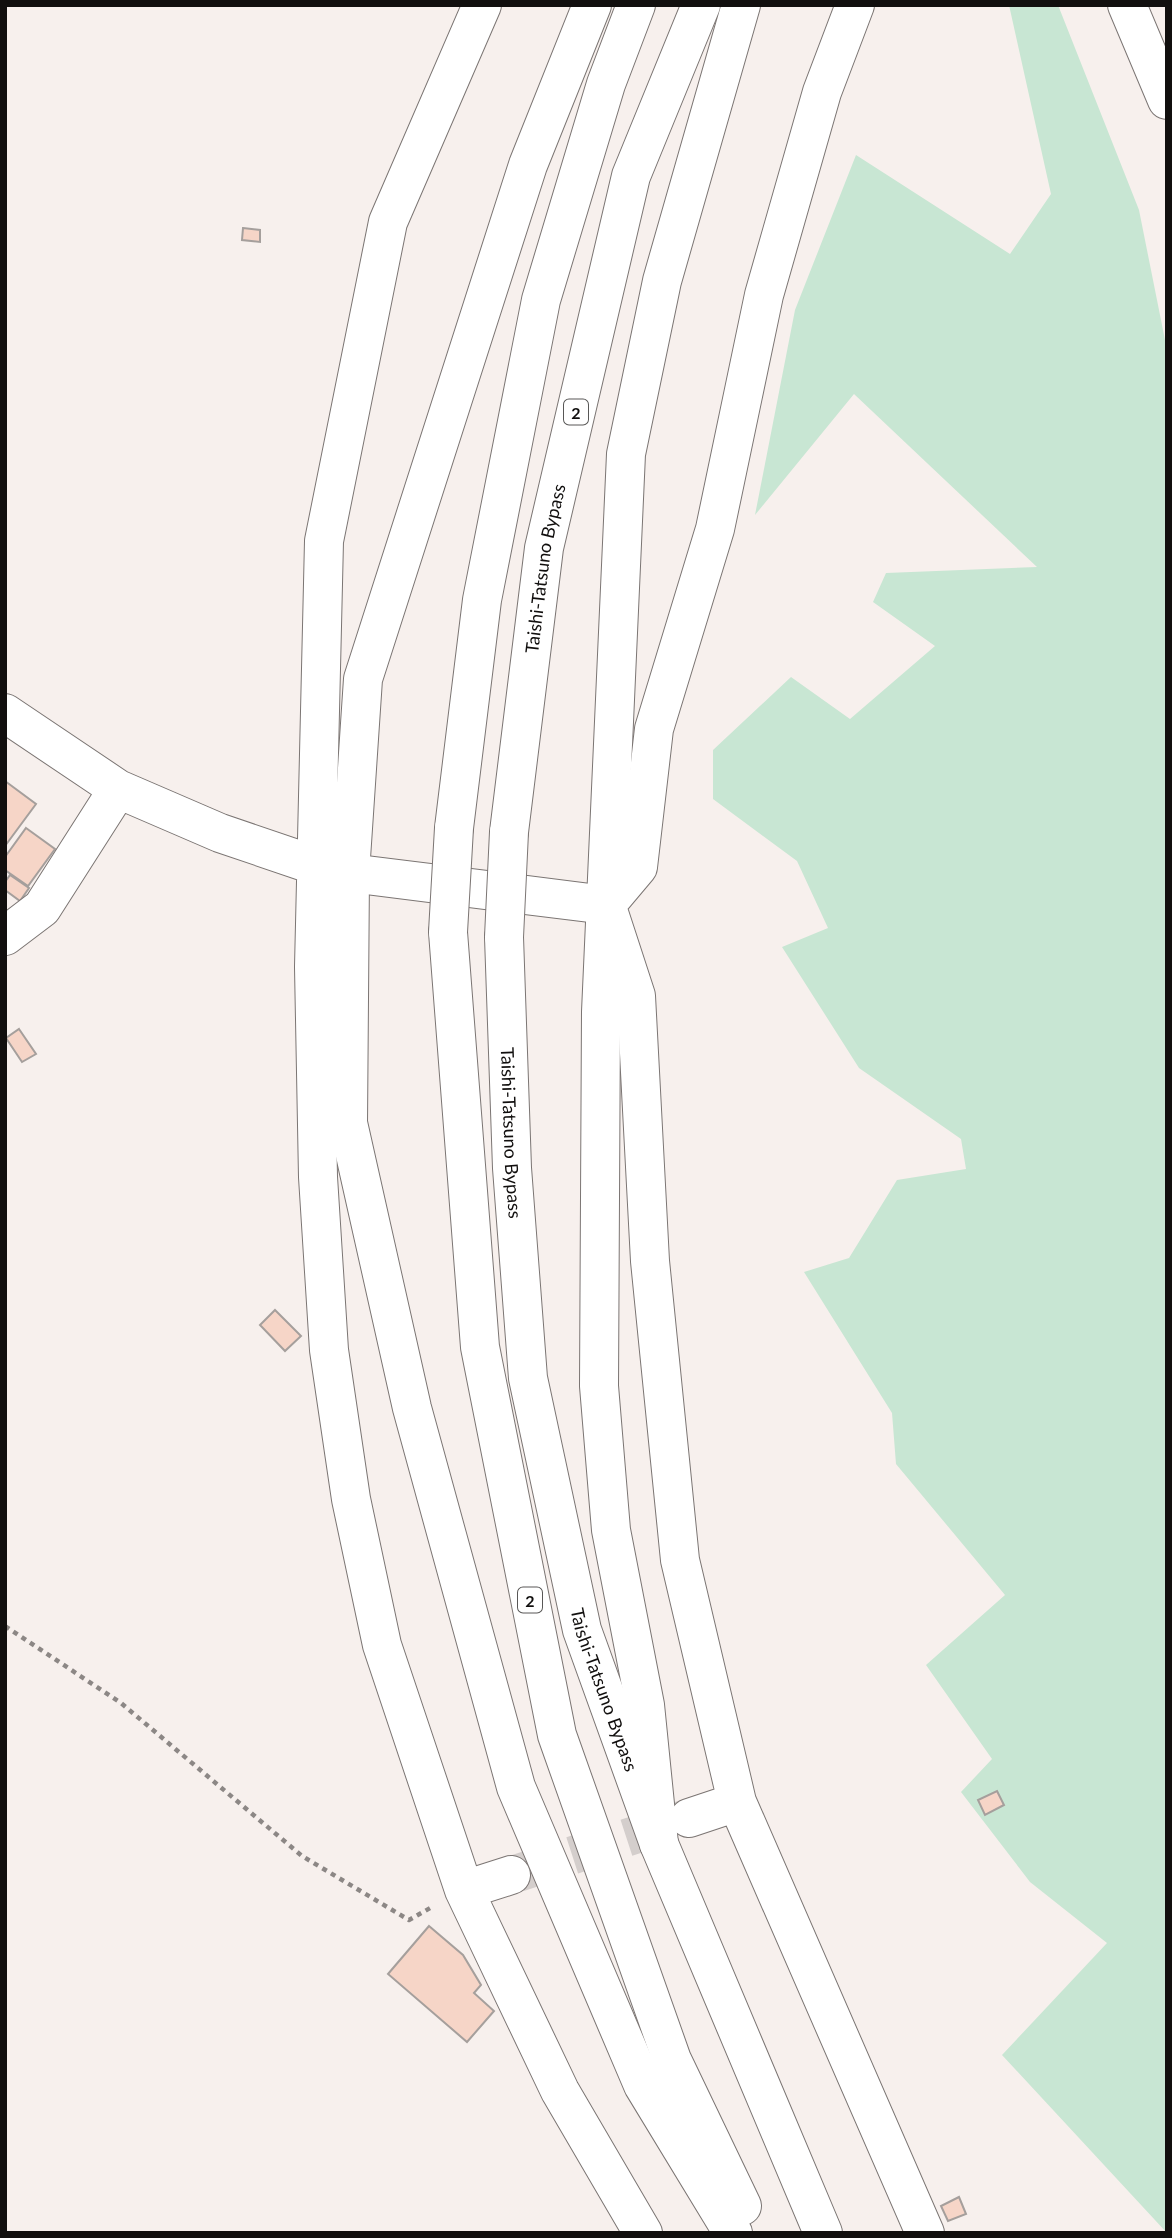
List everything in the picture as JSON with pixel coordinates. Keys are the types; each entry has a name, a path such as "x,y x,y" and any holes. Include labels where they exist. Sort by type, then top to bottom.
{"main road":[{"path":"482,5 388,222 324,541 333,870 348,1123 412,1408 516,1787 643,2085 733,2233"},
{"path":"592,5 528,165 363,679 333,870 314,967 318,1177 329,1350 351,1499 382,1645 464,1890 560,2091 643,2233"},
{"name":"2","path":"636,5 606,84 541,300 482,600 454,828 448,932 480,1347 557,1735 672,2060 755,2233"},
{"name":"Taishi-Tatsuno Bypass","path":"701,5 631,176 544,548 509,832 503,937 512,1168 528,1378 582,1630 659,1844 823,2233"},
{"path":"659,1844 645,1706 611,1530 599,1386 601,1012 626,454 662,281 741,5"},
{"path":"606,905 638,867 654,729 715,529 764,295 822,92 855,5"},
{"path":"1127,5 1167,100"},
{"path":"5,713 118,789 220,833 333,870 606,905"},
{"path":"5,936 42,908 118,789"},
{"path":"606,905 636,996 650,1261 680,1560 737,1802 925,2233"},
{"path":"689,1818 737,1802"},
{"path":"464,1890 511,1875"}],"path":[{"path":"5,1626 121,1703 302,1856 409,1920 464,1890"}],"green space":[{"path":"1009,5 1058,5 1139,210 1167,350 1167,2233 1002,2055 1107,1943 1030,1882 961,1792 992,1759 926,1665 1005,1595 896,1464 892,1413 804,1272 849,1258 897,1180 966,1169 961,1139 859,1068 782,947 828,928 797,861 713,799 713,750 791,677 850,719 935,646 873,602 886,573 1037,567 854,394 755,515 795,310 856,155 1010,254 1051,194"}],"building":[{"path":"243,228 260,230 260,242 242,240"},
{"path":"5,781 36,804 5,846"},
{"path":"26,828 55,849 28,886 5,870 5,857"},
{"path":"10,875 29,888 20,901 5,890 5,882"},
{"path":"19,1029 36,1054 22,1062 6,1038"},
{"path":"275,1310 301,1336 285,1351 260,1325"},
{"path":"997,1791 1004,1805 985,1815 978,1800"},
{"path":"429,1926 463,1955 481,1985 474,1993 494,2011 467,2042 388,1974"},
{"path":"959,2197 966,2214 948,2221 941,2206"}],"tunnel":[{"path":"518,1873 684,1819"}]}
